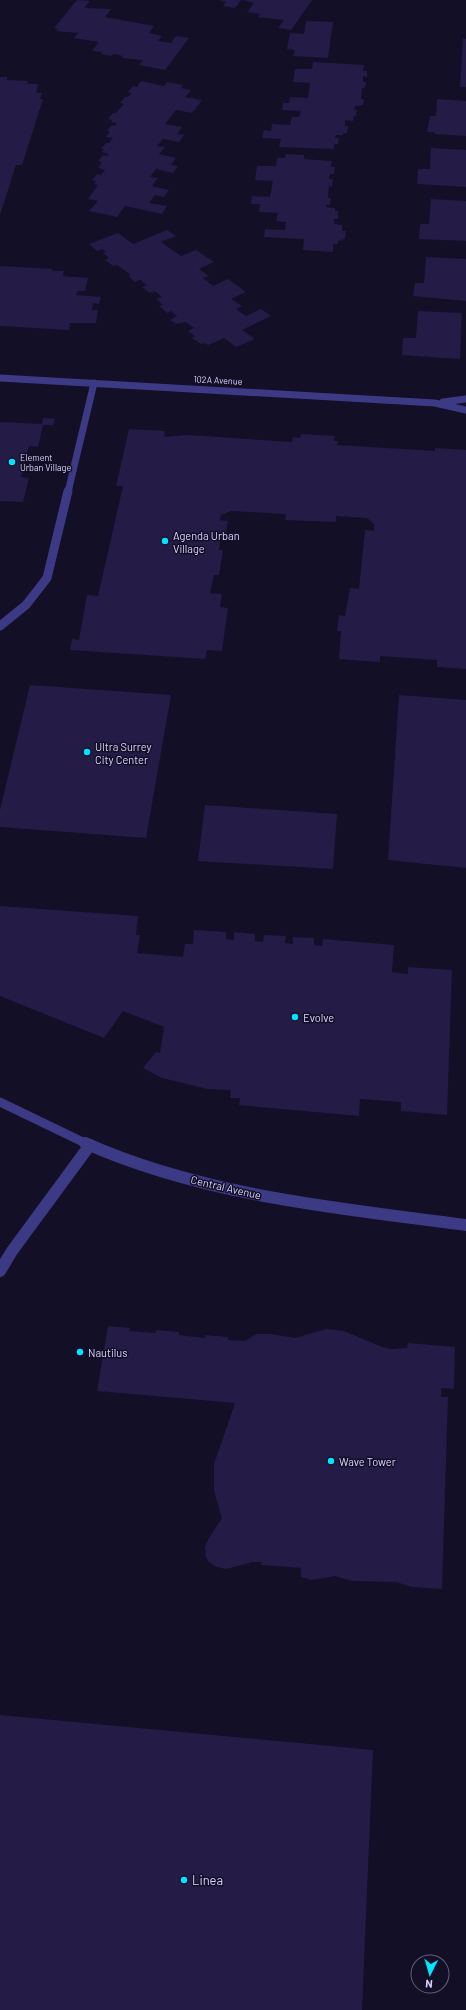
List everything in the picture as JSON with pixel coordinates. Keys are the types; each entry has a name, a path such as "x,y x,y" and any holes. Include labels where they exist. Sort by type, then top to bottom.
{"street":[{"name":"102A Avenue","path":"0,378 435,403 466,410"},
{"path":"0,626 24,608 38,593 47,578 94,383"},
{"name":"102A Avenue","path":"435,403 466,399"},
{"name":"Central Avenue","path":"0,1102 90,1146 128,1160 221,1187 299,1202 466,1226"},
{"path":"0,1271 12,1251 90,1146"}],"building":[{"path":"77,0 90,1 84,8 111,9 105,17 154,26 149,33 162,36 158,41 171,43 176,36 189,38 165,70 139,65 143,60 122,58 123,56 113,54 112,56 101,54 102,52 92,51 99,42 74,38 78,33 56,31 58,29 54,28"},
{"path":"219,0 241,0 235,8 223,6 226,2"},
{"path":"243,0 312,0 291,30 278,28 284,20 258,17 260,14 247,12 254,3"},
{"path":"306,21 333,22 328,58 293,56 295,50 287,49 290,33 304,34"},
{"path":"463,38 466,39 466,87 460,87"},
{"path":"313,62 364,65 363,71 367,71 367,77 363,76 363,82 366,82 365,88 362,88 361,99 364,99 363,105 355,106 354,110 357,110 353,121 345,120 345,126 348,126 347,133 343,133 343,135 336,135 335,138 339,138 338,144 334,144 334,149 279,147 281,139 262,138 264,130 271,131 272,124 290,125 292,117 299,117 301,111 282,110 283,103 289,103 290,97 308,98 310,83 293,82 295,69 312,69"},
{"path":"0,77 7,77 7,80 28,81 27,84 38,84 36,93 42,93 40,99 43,99 22,165 16,165 0,215"},
{"path":"141,81 164,86 167,82 183,85 181,88 191,90 185,97 202,100 192,113 176,110 165,124 182,127 177,134 184,135 179,142 163,139 157,146 165,147 159,154 176,158 171,165 178,166 173,173 156,169 150,177 158,178 152,186 169,190 164,197 155,195 149,203 167,206 162,214 125,206 117,217 89,211 98,201 88,199 98,185 94,184 96,181 92,180 97,174 101,175 105,170 98,168 102,162 98,161 103,155 107,156 109,154 102,152 104,149 101,149 113,138 106,137 110,132 107,131 112,125 115,126 117,123 111,122 112,120 108,119 124,104 120,103 125,97 128,97 132,93 128,92 133,86 137,87"},
{"path":"437,99 466,101 466,136 434,134 435,132 427,132 430,116 436,116"},
{"path":"431,148 466,150 466,187 417,184 418,169 430,169"},
{"path":"286,154 304,155 304,159 332,161 331,167 335,167 334,174 330,174 329,179 333,179 332,187 329,186 328,198 331,198 330,205 326,205 326,207 335,208 335,211 338,211 338,219 334,219 334,224 342,225 342,231 346,231 345,239 338,241 338,244 333,244 333,252 303,250 304,239 264,237 265,229 285,230 286,222 276,221 278,213 259,212 260,204 251,204 252,196 270,197 273,181 255,180 257,166 276,166 277,158 285,158"},
{"path":"431,199 466,201 466,241 419,239 420,224 429,224"},
{"path":"167,230 176,236 161,242 181,256 196,250 214,262 199,269 209,276 203,278 213,286 228,279 246,292 231,299 242,306 236,309 246,316 261,309 271,316 242,330 255,339 236,347 224,338 208,345 204,343 201,344 192,338 195,336 188,331 194,328 186,322 176,324 170,320 177,316 171,311 167,313 159,306 163,305 156,299 162,297 155,291 150,293 142,287 147,285 140,280 135,282 128,276 131,275 117,265 113,266 105,260 109,258 103,253 106,252 102,249 97,251 89,244 118,233 133,244"},
{"path":"426,257 466,259 466,301 413,296 415,283 424,283"},
{"path":"0,266 53,269 52,271 64,271 63,276 88,278 85,291 78,291 76,295 101,297 99,304 93,303 92,310 98,310 96,323 70,323 69,330 0,326"},
{"path":"418,311 462,313 460,359 402,355 403,338 416,338"},
{"name":"Element Urban Village","path":"43,418 55,419 53,425 43,425 38,447 29,446 21,477 29,478 23,502 0,501 0,422 42,424"},
{"name":"Agenda Urban Village","path":"129,429 165,431 164,437 188,435 292,442 293,437 300,438 301,434 335,436 334,441 338,441 337,445 435,451 435,448 466,450 466,669 437,667 437,660 380,656 380,662 339,659 341,631 337,631 339,615 345,616 350,588 359,589 365,530 374,531 374,524 367,518 336,516 336,522 285,520 286,514 231,511 221,515 220,520 228,521 226,532 222,532 219,550 223,550 219,575 214,575 210,593 222,594 220,607 228,608 222,651 207,650 205,659 70,650 72,639 79,640 87,595 98,596 123,486 116,486"},
{"name":"Ultra Surrey City Center","path":"30,685 171,695 146,838 0,827 0,810"},
{"path":"399,695 466,700 466,868 388,860"},
{"path":"205,805 337,814 333,869 198,861"},
{"name":"Evolve","path":"0,906 138,916 136,935 140,935 137,953 183,957 185,944 193,944 194,930 226,932 226,939 234,940 234,932 255,934 255,941 263,942 264,935 286,936 285,943 293,944 293,937 314,938 314,945 322,946 323,939 394,945 392,972 408,974 408,967 452,970 447,1115 401,1111 401,1102 360,1099 359,1116 239,1105 240,1098 230,1098 231,1090 207,1089 162,1078 143,1068 156,1052 160,1053 164,1027 123,1011 104,1038 0,996"},
{"name":"Wave Tower","path":"108,1326 130,1328 129,1331 156,1333 156,1330 179,1332 179,1335 205,1338 205,1335 228,1337 228,1340 245,1341 256,1334 271,1334 295,1338 326,1329 344,1331 382,1347 391,1349 407,1348 408,1343 455,1347 454,1389 441,1388 441,1397 448,1397 442,1589 412,1587 396,1582 352,1581 335,1576 312,1580 301,1577 301,1568 261,1565 262,1562 253,1562 226,1569 216,1567 208,1561 205,1547 222,1518 214,1491 214,1464 235,1403 97,1391"},
{"name":"Linea","path":"0,1715 373,1750 362,2010 0,2010"}],"place":[{"name":"Element Urban Village","path":"12,462"},
{"name":"Agenda Urban Village","path":"165,541"},
{"name":"Ultra Surrey City Center","path":"87,752"},
{"name":"Evolve","path":"295,1017"},
{"name":"Nautilus","path":"80,1352"},
{"name":"Wave Tower","path":"331,1461"},
{"name":"Linea","path":"184,1880"}]}
